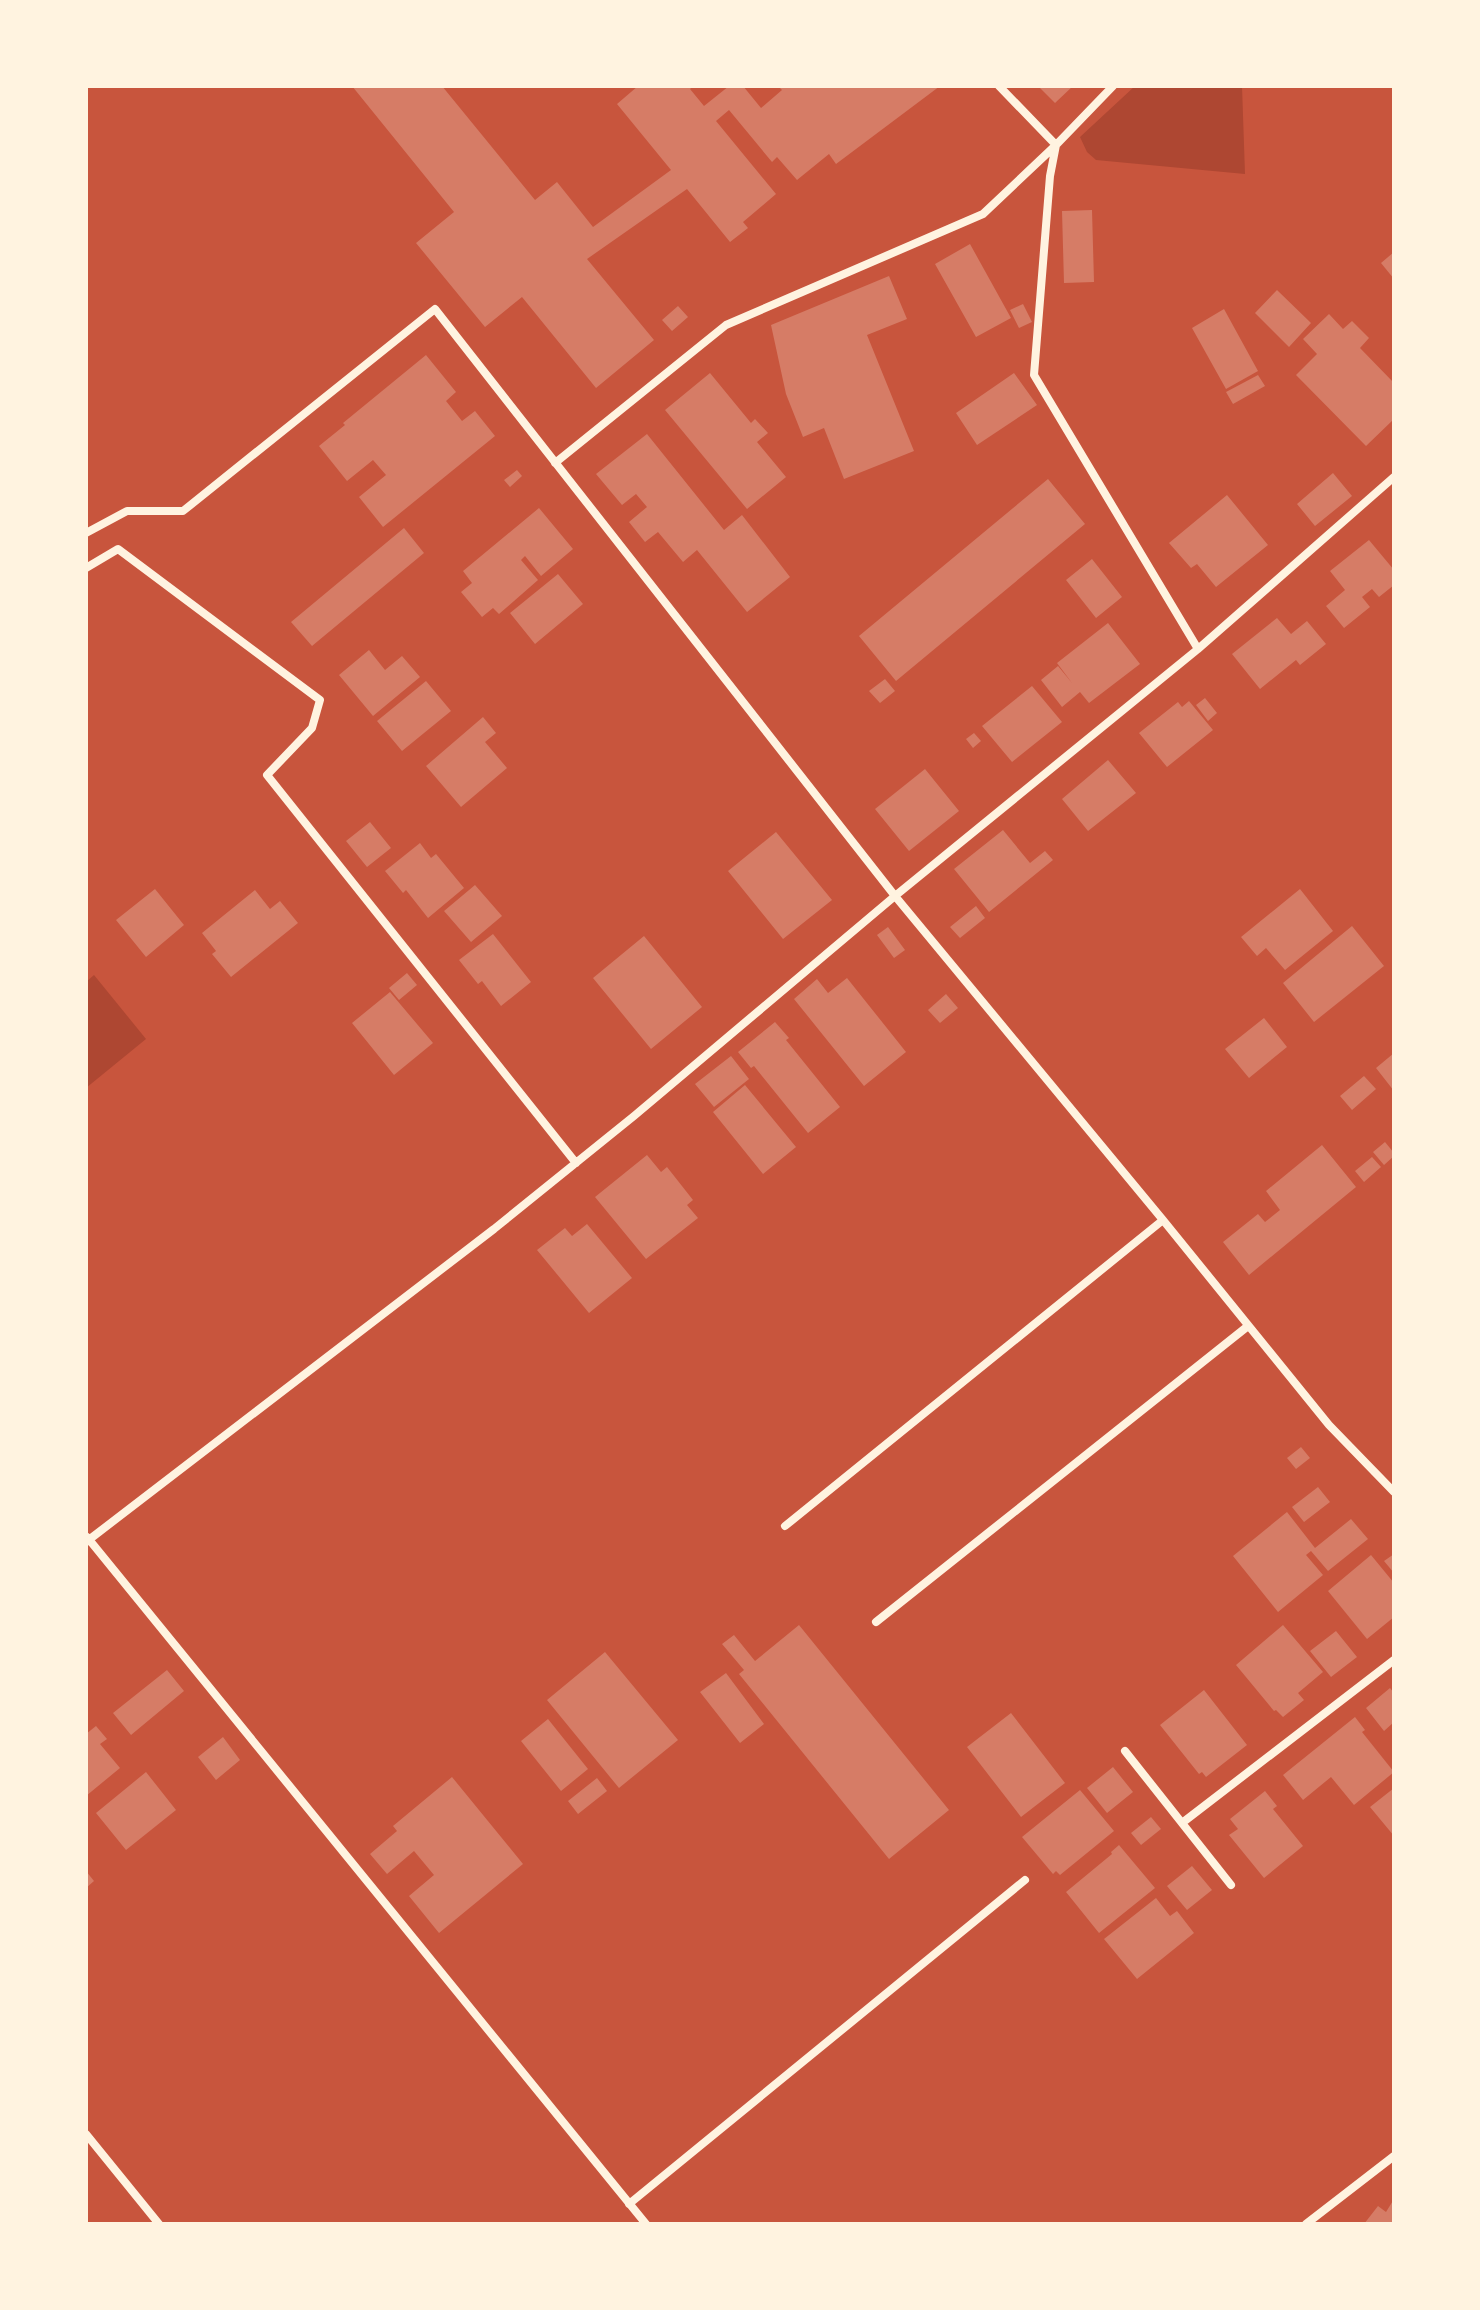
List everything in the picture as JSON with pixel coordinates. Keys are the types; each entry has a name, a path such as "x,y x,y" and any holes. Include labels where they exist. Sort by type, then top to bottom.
{"street":[{"path":"999,86 1056,145"},
{"path":"555,463 726,325 983,214 1113,86"},
{"path":"1056,145 1050,176 1034,375 1198,649"},
{"path":"86,533 127,511 183,511 435,309 895,896 1329,1425 1394,1492"},
{"path":"646,2224 87,1539 576,1163 895,896 1198,649 1394,477"},
{"path":"86,568 118,549 320,700 312,728 267,775 576,1163"},
{"path":"785,1526 1163,1220"},
{"path":"876,1622 1248,1326"},
{"path":"1182,1823 1394,1660"},
{"path":"1125,1751 1231,1885"},
{"path":"629,2204 1025,1880"},
{"path":"86,2134 159,2224"},
{"path":"1306,2224 1394,2156"}],"shaded area":[{"path":"1135,86 1242,86 1245,174 1096,160 1087,152 1080,137"},
{"path":"94,975 146,1039 86,1088 86,982"}],"building":[{"path":"352,86 442,86 535,200 557,182 593,227 671,170 617,104 638,86 693,86 690,89 704,106 729,86 743,86 761,108 782,90 778,86 940,86 836,164 829,154 797,180 777,157 772,162 729,110 716,121 776,194 743,222 748,228 730,242 687,189 587,259 654,340 596,388 522,297 485,327 416,243 454,212"},
{"path":"1038,86 1073,86 1055,103"},
{"path":"1092,210 1094,282 1064,283 1062,211"},
{"path":"970,244 1011,318 976,337 935,264"},
{"path":"1394,252 1394,279 1381,263"},
{"path":"889,276 907,319 867,335 914,451 844,479 824,428 803,437 786,394 771,325"},
{"path":"1277,290 1311,323 1289,347 1255,313"},
{"path":"1023,304 1032,322 1019,328 1010,310"},
{"path":"678,306 688,317 672,331 662,320"},
{"path":"1224,309 1258,371 1226,389 1192,328"},
{"path":"1329,314 1343,329 1352,321 1369,338 1360,348 1394,383 1394,419 1366,446 1296,375 1317,354 1303,339"},
{"path":"426,355 456,392 446,401 462,421 475,411 495,436 383,527 359,497 386,475 373,460 347,481 319,446"},
{"path":"710,373 751,423 755,419 768,433 757,442 786,477 747,509 665,410"},
{"path":"1014,373 1037,405 977,445 956,413"},
{"path":"1258,375 1265,386 1233,404 1226,392"},
{"path":"647,434 724,530 742,515 790,577 747,612 697,550 683,562 658,532 645,542 629,522 647,507 636,494 622,505 596,474"},
{"path":"517,470 522,476 510,487 504,480"},
{"path":"1333,473 1352,496 1315,526 1297,504"},
{"path":"1048,479 1085,524 896,681 859,636"},
{"path":"1227,495 1268,545 1216,587 1197,564 1191,568 1169,543"},
{"path":"539,508 573,549 541,576 525,556 521,560 538,580 499,614 493,608 482,617 461,592 472,583 463,571"},
{"path":"404,528 424,553 312,646 291,622"},
{"path":"1369,540 1394,570 1394,585 1379,597 1372,589 1362,597 1370,607 1344,628 1326,606 1345,590 1330,571"},
{"path":"1092,559 1122,597 1096,618 1066,580"},
{"path":"558,574 583,604 535,644 510,613"},
{"path":"1277,618 1291,634 1307,621 1326,644 1300,665 1296,660 1260,689 1232,654"},
{"path":"1108,623 1140,664 1089,703 1080,692 1062,707 1041,680 1058,666 1072,683 1057,663"},
{"path":"369,650 385,670 402,656 420,677 373,716 339,675"},
{"path":"885,679 895,691 880,703 869,691"},
{"path":"426,681 451,711 402,751 377,721"},
{"path":"1032,686 1062,722 1012,762 982,726"},
{"path":"1205,698 1217,713 1208,721 1196,705"},
{"path":"1189,701 1213,730 1167,767 1139,733 1178,702 1182,707"},
{"path":"483,717 496,733 485,742 507,768 461,807 426,766"},
{"path":"974,733 981,741 973,748 966,739"},
{"path":"1108,760 1136,793 1088,831 1062,799"},
{"path":"925,769 959,811 909,851 875,809"},
{"path":"370,822 391,848 367,867 346,841"},
{"path":"1003,830 1030,863 1045,851 1053,860 989,912 954,869"},
{"path":"776,832 832,900 783,939 728,871"},
{"path":"420,843 431,858 436,854 464,888 428,918 406,890 403,893 385,871"},
{"path":"475,885 502,916 471,942 444,911"},
{"path":"155,889 184,925 146,957 116,920"},
{"path":"1300,889 1333,931 1285,970 1266,948 1257,956 1241,937"},
{"path":"255,890 270,909 280,901 298,923 231,977 212,954 216,951 202,933"},
{"path":"976,906 985,918 960,938 950,927"},
{"path":"1352,926 1384,966 1314,1022 1283,983"},
{"path":"888,927 905,950 894,958 877,935"},
{"path":"493,934 531,982 501,1006 482,981 478,984 459,960"},
{"path":"644,936 702,1007 651,1049 593,978"},
{"path":"407,973 417,985 399,1000 389,988"},
{"path":"847,978 906,1052 864,1086 794,999 817,979 828,993"},
{"path":"390,992 433,1043 394,1075 352,1023"},
{"path":"946,994 958,1008 940,1023 928,1010"},
{"path":"1264,1018 1287,1047 1249,1078 1225,1049"},
{"path":"775,1022 840,1107 808,1133 754,1066 751,1068 738,1052"},
{"path":"1394,1053 1394,1091 1376,1068"},
{"path":"731,1056 749,1079 714,1107 695,1084"},
{"path":"1364,1076 1376,1089 1352,1110 1340,1096"},
{"path":"745,1085 796,1147 763,1174 713,1112"},
{"path":"1385,1142 1394,1156 1384,1165 1373,1152"},
{"path":"1322,1145 1356,1187 1249,1275 1223,1242 1258,1214 1265,1222 1280,1210 1266,1191"},
{"path":"647,1155 661,1172 667,1167 693,1200 687,1205 698,1218 646,1259 595,1197"},
{"path":"1372,1157 1381,1167 1364,1182 1355,1171"},
{"path":"587,1224 632,1278 589,1313 537,1250 565,1228 572,1236"},
{"path":"1301,1447 1310,1458 1296,1469 1287,1458"},
{"path":"1318,1487 1330,1502 1304,1522 1292,1507"},
{"path":"1287,1512 1315,1548 1351,1519 1368,1539 1328,1571 1311,1551 1306,1555 1323,1575 1278,1612 1233,1556"},
{"path":"1394,1554 1394,1573 1384,1561"},
{"path":"1371,1555 1394,1583 1394,1617 1367,1639 1328,1591"},
{"path":"799,1625 949,1810 889,1859 739,1674 744,1670 722,1644 734,1635 755,1661"},
{"path":"1283,1625 1323,1672 1298,1693 1304,1700 1283,1717 1274,1711 1236,1665"},
{"path":"1336,1631 1357,1657 1331,1677 1310,1651"},
{"path":"605,1652 678,1740 619,1788 547,1700"},
{"path":"167,1670 184,1691 131,1735 113,1713"},
{"path":"726,1673 764,1724 740,1743 700,1692"},
{"path":"1390,1688 1394,1693 1394,1722 1384,1731 1366,1708"},
{"path":"1204,1690 1247,1745 1206,1777 1202,1772 1199,1774 1160,1725"},
{"path":"1011,1713 1065,1783 1021,1817 967,1747"},
{"path":"1355,1717 1365,1730 1362,1732 1394,1772 1354,1805 1331,1777 1303,1800 1283,1775"},
{"path":"548,1719 588,1769 561,1791 521,1741"},
{"path":"96,1726 107,1739 100,1744 120,1768 86,1796 86,1734"},
{"path":"223,1737 240,1760 216,1780 198,1757"},
{"path":"1113,1767 1133,1792 1107,1813 1087,1788"},
{"path":"146,1772 176,1810 126,1850 96,1813"},
{"path":"452,1777 523,1864 439,1933 409,1896 434,1875 414,1851 387,1874 370,1854 397,1831 393,1826"},
{"path":"597,1778 607,1791 578,1814 568,1801"},
{"path":"1394,1788 1394,1836 1370,1807"},
{"path":"1080,1790 1114,1831 1060,1875 1056,1871 1053,1874 1022,1837"},
{"path":"1265,1791 1277,1806 1273,1809 1303,1846 1264,1878 1229,1835 1238,1829 1230,1819"},
{"path":"1151,1817 1161,1829 1141,1845 1131,1833"},
{"path":"1119,1845 1155,1888 1099,1933 1066,1892"},
{"path":"1192,1866 1212,1890 1187,1910 1167,1886"},
{"path":"86,1871 94,1881 86,1888"},
{"path":"1156,1898 1170,1916 1177,1911 1194,1933 1137,1979 1104,1939"},
{"path":"1394,2199 1394,2224 1364,2224 1378,2206 1386,2212"}]}
